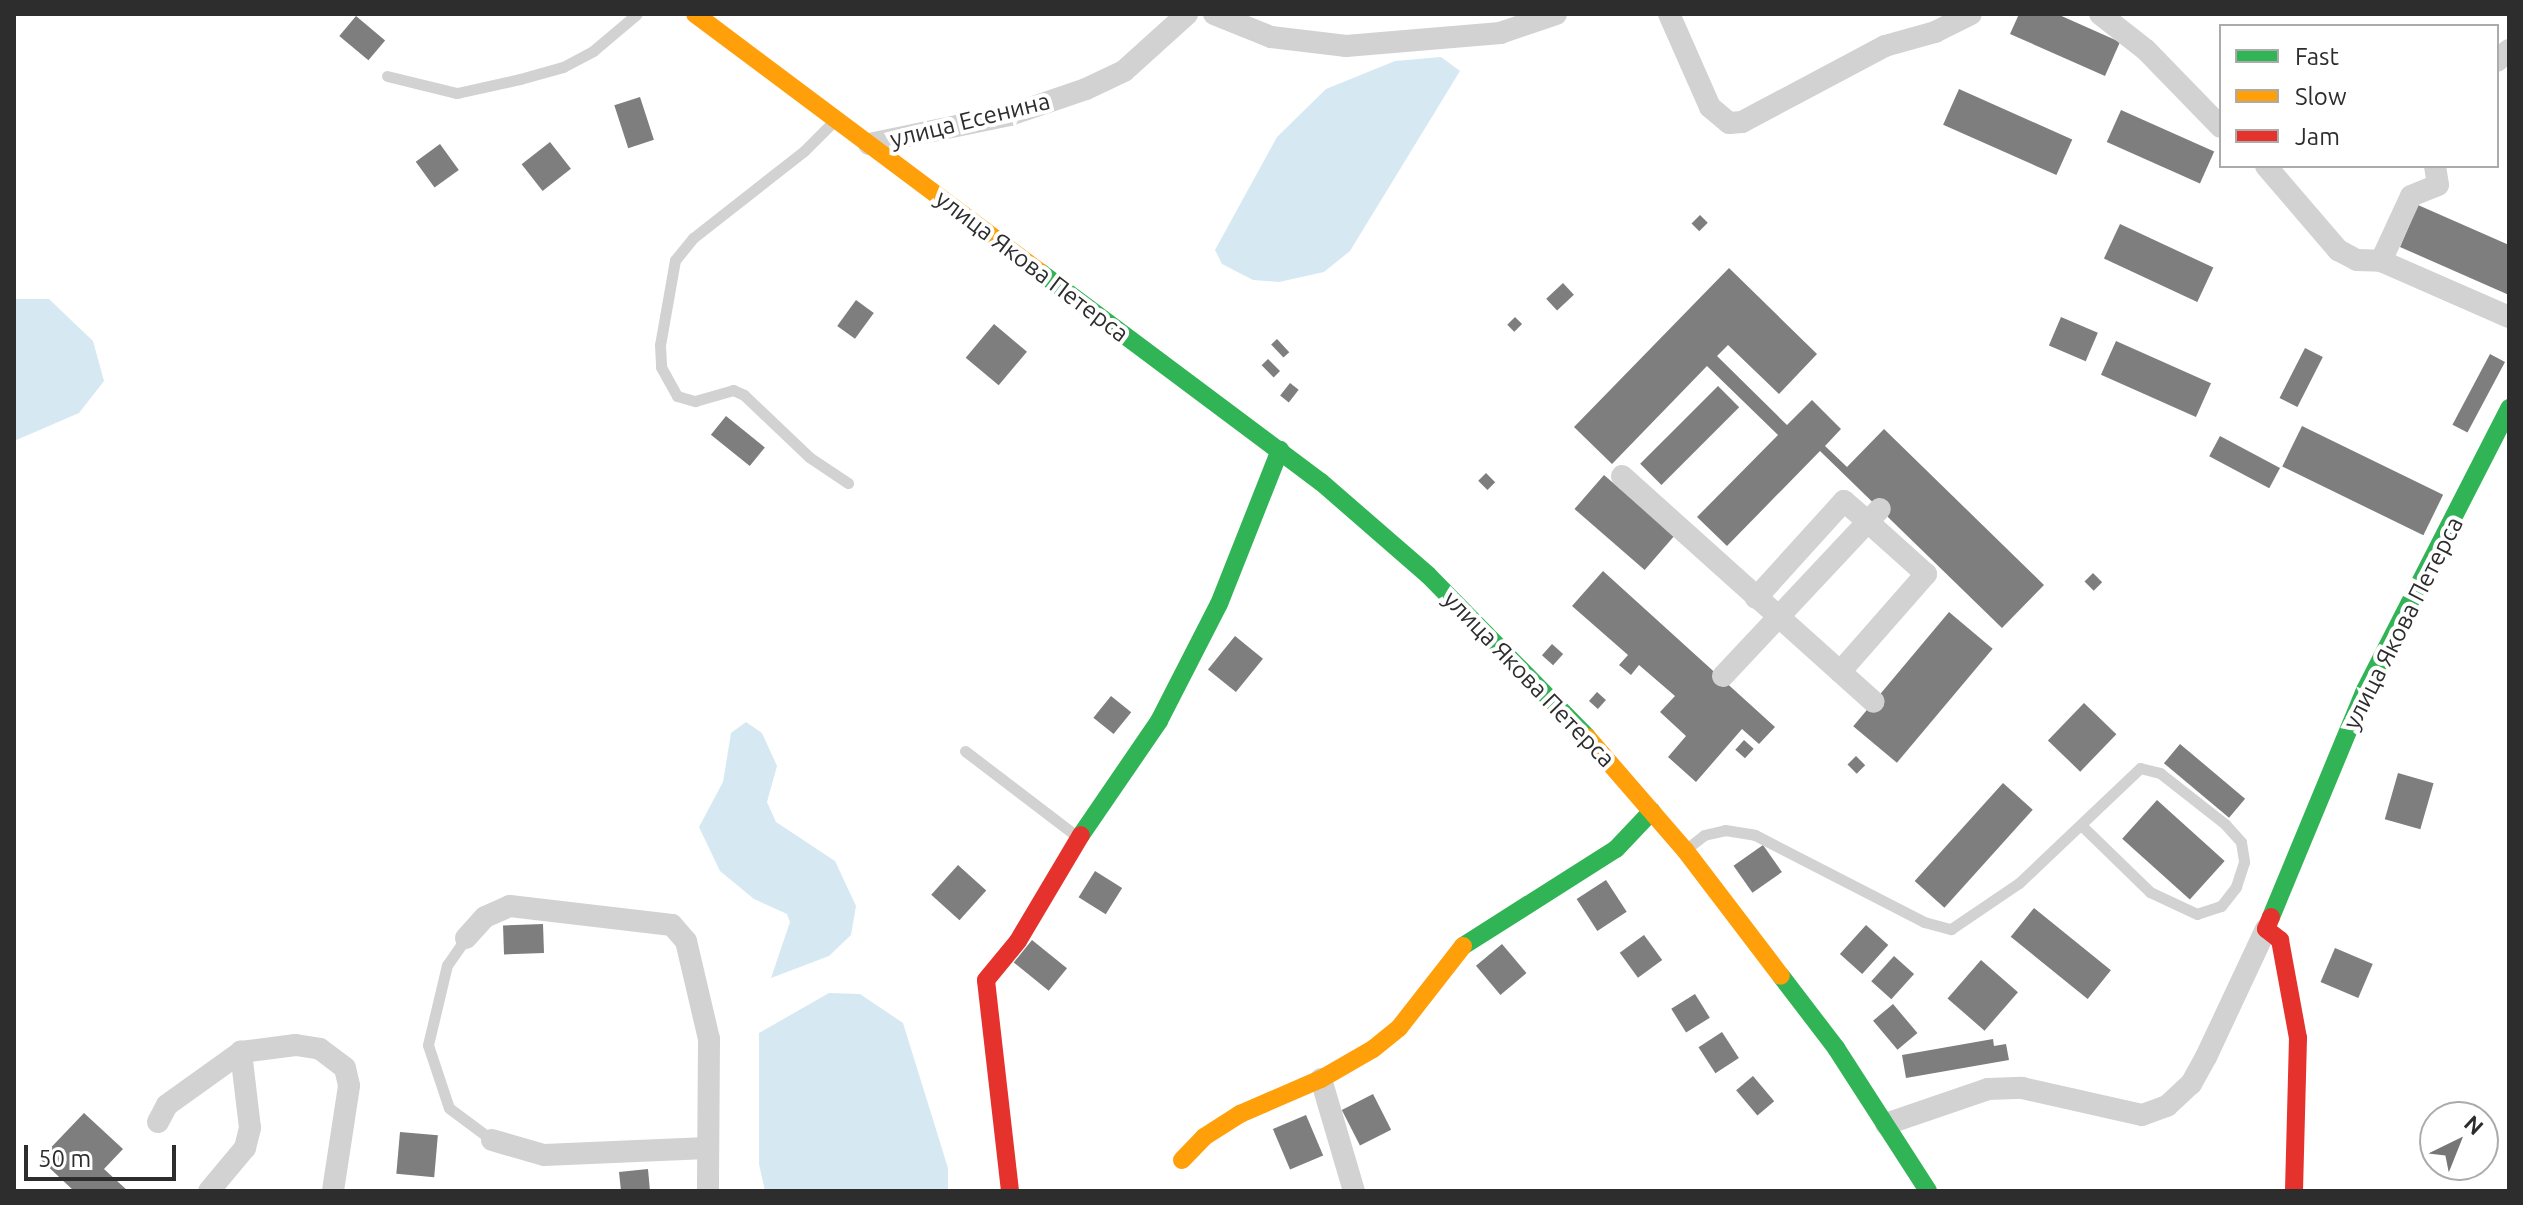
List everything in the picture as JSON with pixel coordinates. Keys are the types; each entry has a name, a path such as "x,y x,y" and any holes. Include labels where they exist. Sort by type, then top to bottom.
{"street":[{"name":"улица Якова Петерса","path":"695,14 1280,450 1428,575 1570,718 1685,850 1836,1048 1886,1124 1988,1089 2022,1088 2142,1115 2167,1106 2191,1084 2266,929 2365,690 2509,408"},
{"name":"улица Есенина","path":"869,144 1010,115 1086,89 1124,71 1187,14"},
{"path":"1214,14 1271,37 1346,46 1500,33 1556,14"},
{"path":"1669,14 1710,107 1729,123 1742,122 1885,46 1935,32 1971,14"},
{"path":"2100,14 2146,50 2219,125"},
{"path":"2268,168 2338,250 2357,260 2381,261 2509,317"},
{"path":"2381,261 2411,196 2438,185 2435,168"},
{"path":"1010,1191 986,980 1018,941 1079,837 1166,708 1219,604 1280,450"},
{"path":"1622,476 1874,702"},
{"path":"1756,598 1844,501 1874,516 1926,574 1840,672"},
{"path":"1723,676 1874,516"},
{"path":"1182,1160 1204,1137 1240,1114 1321,1079 1399,1028 1465,944 1487,927 1571,881 1616,849 1652,811"},
{"path":"466,938 485,917 510,906 672,925 686,941 709,1039 708,1191"},
{"path":"2266,929 2280,940 2298,1038 2294,1191"},
{"path":"158,1122 167,1105 241,1052 296,1045 320,1049 345,1068 349,1111 333,1191"},
{"path":"209,1191 245,1148 250,1128 241,1052"},
{"path":"1321,1079 1354,1191"},
{"path":"1886,1124 1928,1191"},
{"path":"492,1140 544,1155 707,1148"}],"lane":[{"path":"387,76 457,93 520,79 563,67 593,51 637,14"},
{"path":"835,120 804,151 693,238 675,260 660,345 661,367 677,396 695,401 733,390 744,395 809,457 848,483"},
{"path":"965,751 1079,837"},
{"path":"1685,850 1704,835 1725,830 1755,835 1924,922 1951,929 2019,883 2081,825 2125,776 2140,768 2160,773 2225,824 2241,842 2244,862 2236,887 2221,906 2197,914 2150,892 2081,825"},
{"path":"466,938 447,965 428,1045 449,1108 492,1140"}],"shaded area":[{"path":"1441,57 1460,71 1350,251 1324,272 1279,282 1253,280 1222,264 1215,250 1277,137 1326,89 1395,61"},
{"path":"14,299 49,299 93,341 104,381 79,413 14,441"},
{"path":"746,722 762,733 777,766 767,802 776,822 835,861 856,906 851,935 829,956 771,978 790,922 787,914 754,899 720,871 699,827 723,782 731,733"},
{"path":"829,993 860,994 903,1023 948,1168 948,1191 765,1191 759,1164 759,1033"}],"building":[{"path":"2019,14 2057,14 2120,42 2105,76 2010,34"},
{"path":"356,16 385,40 368,60 339,36"},
{"path":"1959,89 2072,139 2056,175 1943,125"},
{"path":"640,97 654,140 628,148 614,105"},
{"path":"2121,110 2214,151 2200,183 2107,142"},
{"path":"550,142 571,169 543,191 522,164"},
{"path":"440,144 459,170 435,188 416,162"},
{"path":"2418,205 2509,245 2509,295 2400,247"},
{"path":"1700,215 1708,223 1699,231 1692,223"},
{"path":"2120,224 2213,268 2197,302 2104,258"},
{"path":"1729,268 1817,354 1779,394 1728,345 1717,356 1787,425 1812,400 1841,429 1825,446 1847,467 1884,429 2044,585 2002,628 1820,451 1727,546 1697,517 1778,435 1707,366 1612,464 1574,427"},
{"path":"1563,283 1574,295 1557,310 1546,299"},
{"path":"856,300 874,313 855,339 837,326"},
{"path":"1515,317 1522,324 1514,332 1507,325"},
{"path":"2061,317 2098,333 2086,361 2049,346"},
{"path":"994,324 1027,352 999,385 966,358"},
{"path":"1277,339 1289,352 1283,358 1271,344"},
{"path":"2116,341 2211,383 2196,417 2101,375"},
{"path":"2305,348 2323,357 2297,407 2280,398"},
{"path":"2490,354 2505,362 2467,433 2452,425"},
{"path":"1268,359 1280,371 1274,377 1262,365"},
{"path":"1290,383 1299,390 1289,402 1280,396"},
{"path":"1718,386 1739,407 1661,485 1640,464"},
{"path":"726,416 765,447 750,466 711,435"},
{"path":"2302,426 2443,495 2423,535 2282,466"},
{"path":"2220,436 2280,468 2269,488 2209,456"},
{"path":"1486,473 1495,482 1487,490 1478,481"},
{"path":"1604,475 1674,536 1645,570 1574,509"},
{"path":"1603,571 1775,727 1759,744 1742,729 1696,782 1668,757 1686,736 1660,712 1675,696 1639,665 1631,675 1619,665 1628,655 1572,606"},
{"path":"2093,573 2102,582 2094,591 2085,581"},
{"path":"1949,612 1993,649 1897,763 1853,726"},
{"path":"1235,636 1263,659 1236,692 1208,669"},
{"path":"1552,644 1563,654 1553,665 1542,655"},
{"path":"1597,692 1606,700 1598,709 1589,701"},
{"path":"1111,696 1131,712 1114,734 1093,718"},
{"path":"2084,703 2116,734 2080,772 2048,740"},
{"path":"1744,740 1754,749 1745,758 1735,750"},
{"path":"2180,744 2245,799 2229,818 2164,763"},
{"path":"1856,756 1865,765 1857,774 1848,764"},
{"path":"2398,773 2434,783 2420,829 2385,819"},
{"path":"2003,783 2033,810 1944,908 1915,881"},
{"path":"2157,800 2225,861 2190,900 2122,839"},
{"path":"1763,845 1782,872 1752,893 1734,866"},
{"path":"958,865 986,890 959,920 931,895"},
{"path":"1095,871 1122,888 1106,914 1079,897"},
{"path":"1606,880 1627,912 1597,931 1577,899"},
{"path":"2034,908 2111,970 2088,999 2011,937"},
{"path":"543,924 544,953 504,954 503,925"},
{"path":"1866,925 1888,945 1862,974 1840,954"},
{"path":"1644,935 1662,960 1638,978 1620,953"},
{"path":"1032,940 1067,968 1049,991 1014,963"},
{"path":"1502,944 1526,973 1500,995 1476,966"},
{"path":"2335,948 2373,964 2358,998 2321,982"},
{"path":"1894,956 1914,974 1891,999 1871,981"},
{"path":"1981,960 2018,992 1985,1031 1948,998"},
{"path":"1695,994 1710,1018 1686,1033 1671,1009"},
{"path":"1893,1004 1917,1033 1898,1050 1873,1021"},
{"path":"1722,1032 1739,1058 1715,1073 1699,1047"},
{"path":"1993,1039 1994,1046 2006,1044 2009,1060 1906,1078 1902,1055"},
{"path":"1753,1076 1774,1101 1757,1115 1736,1090"},
{"path":"1373,1094 1391,1130 1360,1146 1342,1110"},
{"path":"84,1113 123,1149 104,1169 128,1191 74,1191 40,1159"},
{"path":"1306,1115 1323,1156 1290,1170 1273,1129"},
{"path":"400,1132 438,1135 434,1177 396,1174"},
{"path":"648,1169 650,1191 621,1191 619,1172"}],"traffic: fast":[{"path":"1040,272 1321,482 1428,575 1587,737"},
{"path":"2271,917 2365,690 2509,408"},
{"path":"1081,835 1159,721 1219,604 1280,450"},
{"path":"1463,946 1616,849 1652,811"},
{"path":"1781,976 1836,1048 1928,1191"}],"traffic: slow":[{"path":"695,14 1040,272"},
{"path":"1587,737 1685,850 1781,976"},
{"path":"1182,1160 1204,1137 1240,1114 1321,1079 1373,1049 1399,1028 1463,946"}],"traffic: jam":[{"path":"1010,1191 986,980 1018,941 1081,835"},
{"path":"2271,917 2266,929 2280,940 2298,1038 2294,1191"}]}
